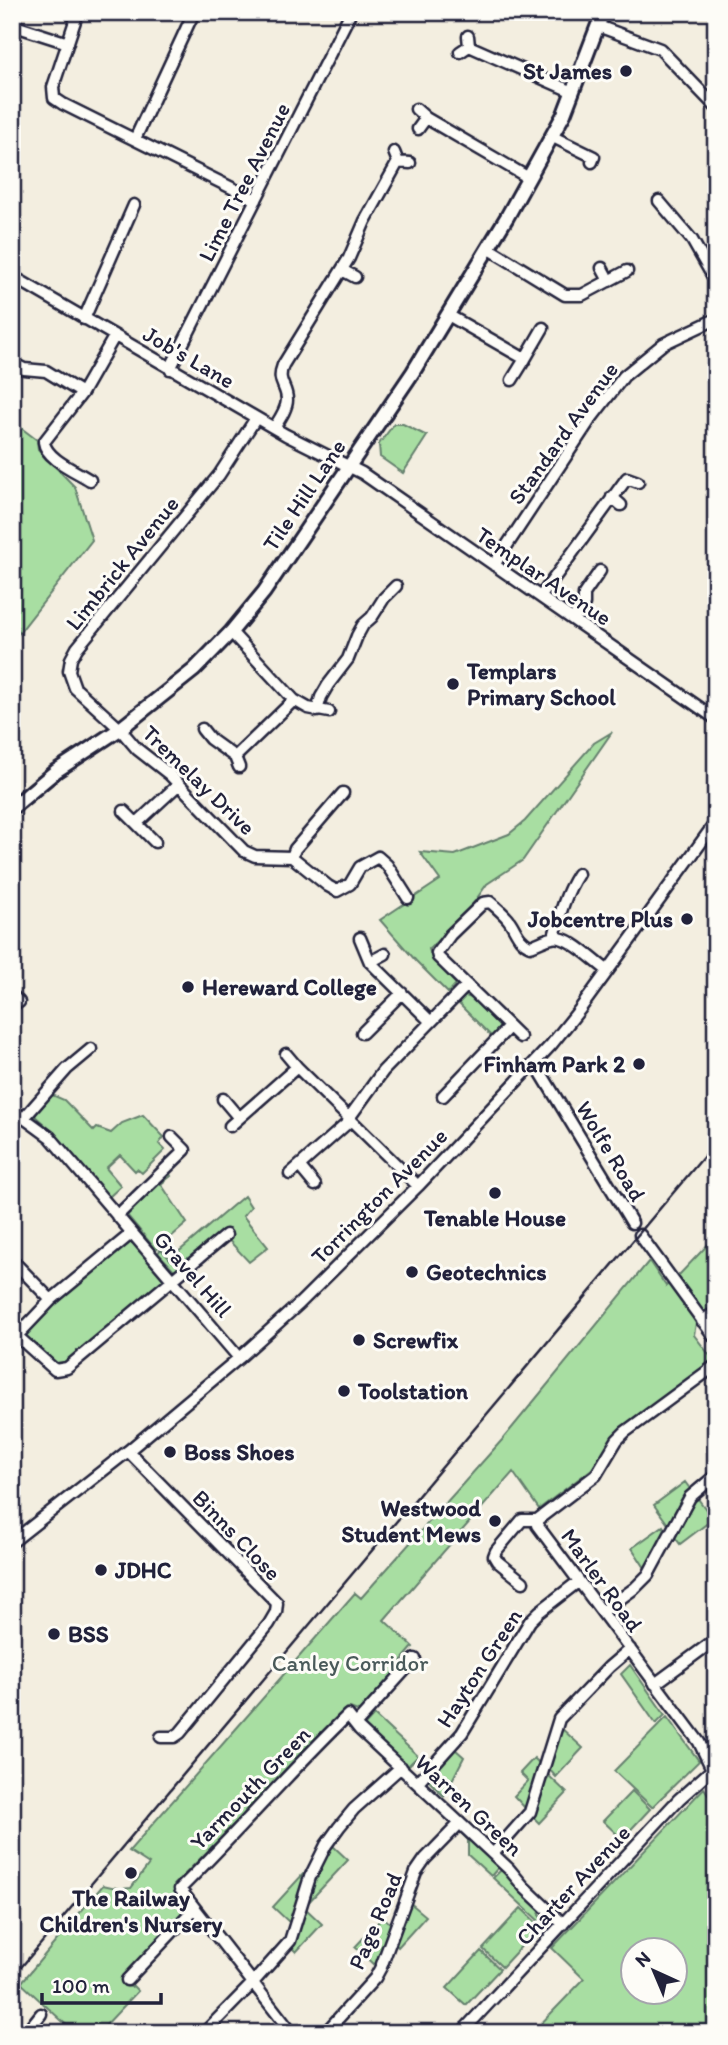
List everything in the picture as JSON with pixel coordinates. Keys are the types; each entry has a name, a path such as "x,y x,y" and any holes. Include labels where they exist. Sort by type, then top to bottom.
{"main road":[{"name":"Tile Hill Lane","path":"13,807 56,772 120,729 194,670 231,632 264,592 413,372 529,178 553,136 573,92 603,12"}],"street":[{"path":"78,12 53,87 54,98 256,200"},
{"path":"135,139 194,12"},
{"name":"Lime Tree Avenue","path":"170,369 351,12"},
{"path":"12,25 68,43"},
{"path":"598,26 660,50 716,107"},
{"path":"466,45 573,92"},
{"path":"415,109 529,178"},
{"path":"418,129 426,118"},
{"path":"553,136 594,158 592,162"},
{"path":"274,428 287,404 280,381 283,365 342,270 396,157 410,163"},
{"path":"659,201 692,240 716,282"},
{"path":"84,319 134,205"},
{"path":"488,248 565,295 582,295 626,271"},
{"path":"603,268 609,282"},
{"path":"342,270 355,277"},
{"name":"Job's Lane","path":"12,276 256,418 349,467"},
{"path":"448,316 525,359"},
{"name":"Standard Avenue","path":"494,565 590,421 624,376 663,344 716,319"},
{"path":"512,380 543,328"},
{"path":"90,480 51,457 43,446 45,438 82,393 114,337"},
{"path":"12,363 24,369 46,371 82,393"},
{"name":"Limbrick Avenue","path":"120,729 75,688 70,677 71,659 83,640 223,470 256,418"},
{"name":"Templar Avenue","path":"349,467 370,478 574,618 716,719"},
{"path":"541,596 627,478 638,482"},
{"path":"612,497 621,505"},
{"path":"574,618 584,604 584,594 600,571"},
{"path":"317,711 321,697 348,659 363,625 396,586"},
{"path":"231,632 294,700 308,708 329,712"},
{"path":"202,729 237,762 294,700"},
{"name":"Tremelay Drive","path":"120,729 137,749 179,784 244,851 255,856 292,857"},
{"path":"202,747 210,739"},
{"path":"137,823 179,784"},
{"path":"344,793 295,849 292,857 337,891 350,884 360,867 378,857 387,864 408,898"},
{"path":"124,811 155,842"},
{"name":"Torrington Avenue","path":"12,1542 128,1451 239,1358 308,1295 418,1186 535,1063 570,1021 716,822"},
{"path":"554,937 562,904 578,874"},
{"path":"520,1037 438,957 437,953 450,935 483,903 490,902 508,918 524,943 530,946 554,937 562,938 607,970"},
{"path":"360,937 370,962 431,1022"},
{"path":"370,962 385,954"},
{"path":"290,1174 350,1119 383,1071 467,985"},
{"path":"362,1033 402,993"},
{"path":"443,1096 509,1027"},
{"path":"24,1118 67,1069 91,1049"},
{"path":"286,1054 418,1186"},
{"name":"Wolfe Road","path":"535,1063 632,1223"},
{"path":"230,1126 297,1067"},
{"path":"223,1100 239,1118"},
{"name":"Gravel Hill","path":"12,1111 50,1137 239,1358"},
{"path":"117,1216 185,1150 172,1138"},
{"path":"300,1167 315,1185"},
{"path":"132,1233 51,1300 15,1339 53,1369 67,1368 226,1235"},
{"name":"Wolfe Road","path":"640,1235 716,1339"},
{"path":"12,1260 51,1300"},
{"path":"702,1321 716,1312"},
{"path":"537,1520 596,1475 617,1440 625,1432 716,1365"},
{"name":"Binns Close","path":"128,1451 277,1603 270,1624 180,1732 174,1737 161,1737"},
{"path":"602,1612 648,1575 690,1497 716,1475"},
{"name":"Marler Road","path":"523,1582 495,1556 496,1551 522,1520 537,1520 537,1525 699,1742 714,1767"},
{"name":"Hayton Green","path":"417,1783 462,1733 530,1621 579,1581"},
{"path":"655,1684 716,1639"},
{"path":"493,1854 530,1812 559,1719 629,1649"},
{"path":"356,1724 415,1659"},
{"name":"Warren Green","path":"348,1715 563,1924"},
{"name":"Yarmouth Green","path":"194,1909 180,1889 233,1836 303,1758 348,1715"},
{"name":"Marler Road","path":"699,1742 716,1754"},
{"name":"Charter Avenue","path":"461,2033 679,1799 714,1767"},
{"path":"204,2033 253,1983 292,1937 310,1877 332,1837 354,1809 401,1768"},
{"name":"Page Road","path":"325,2033 375,1978 416,1872 460,1823"},
{"path":"127,1980 194,1909 292,2033"},
{"path":"26,2033 41,2014"}],"green space":[{"path":"12,421 37,440 38,449 75,487 92,540 12,642"},
{"path":"394,424 403,424 427,436 403,473 380,457 379,444"},
{"path":"612,732 523,860 487,884 470,908 429,949 432,958 456,984 448,993 380,920 440,880 420,852 455,855 509,834 525,821 594,743"},
{"path":"465,996 472,998 500,1027 492,1037 458,1003"},
{"path":"50,1094 64,1100 94,1131 97,1128 111,1133 122,1123 143,1115 164,1137 159,1144 165,1150 142,1173 137,1169 135,1171 120,1155 106,1168 121,1186 109,1197 55,1134 35,1116"},
{"path":"168,1170 171,1176 161,1184 187,1223 156,1250 126,1214"},
{"path":"244,1196 251,1207 243,1216 268,1247 249,1262 222,1233 175,1271 158,1253 161,1249 170,1259"},
{"name":"Canley Corridor","path":"716,1236 716,1305 694,1320 694,1335 714,1361 618,1431 593,1468 539,1509 513,1472 384,1620 413,1647 401,1661 402,1665 395,1676 360,1712 345,1709 174,1885 175,1892 188,1909 129,1972 123,1975 121,1981 124,1986 133,1986 138,1991 103,2028 108,2033 75,2033 21,1983 103,1885 131,1888 149,1864 129,1851 355,1593 361,1598 502,1440 649,1261 666,1286"},
{"path":"127,1241 133,1241 167,1282 90,1342 76,1358 56,1366 24,1340 23,1334 48,1307"},
{"path":"685,1482 691,1490 670,1527 654,1505"},
{"path":"696,1496 713,1519 680,1544 674,1536"},
{"path":"663,1526 667,1532 647,1571 632,1548"},
{"path":"630,1665 665,1715 656,1724 621,1674"},
{"path":"374,1715 418,1756 406,1768 363,1727"},
{"path":"667,1717 699,1761 652,1807 614,1771"},
{"path":"560,1727 583,1748 556,1777 548,1768"},
{"path":"455,1749 464,1757 444,1796 427,1779"},
{"path":"534,1758 540,1764 526,1809 514,1796 528,1781 520,1773"},
{"path":"546,1773 567,1793 539,1823 532,1816"},
{"path":"704,1788 716,1806 716,2033 532,2033 584,1979 552,1948"},
{"path":"632,1791 650,1809 622,1839 603,1821"},
{"path":"459,1831 498,1863 498,1868 491,1876 468,1855 468,1840"},
{"path":"332,1845 348,1860 305,1906 315,1876"},
{"path":"501,1870 505,1870 541,1909 539,1915 544,1921 542,1924 493,1878"},
{"path":"303,1874 305,1877 291,1924 273,1907"},
{"path":"409,1902 426,1916 398,1947 394,1943"},
{"path":"304,1907 322,1924 296,1952 291,1947 298,1935"},
{"path":"521,1908 540,1926 502,1967 483,1949"},
{"path":"383,1917 392,1925 376,1967 355,1947"},
{"path":"481,1951 500,1969 466,2005 447,1988"}],"railway":[{"path":"12,1978 716,1142"}],"place":[{"name":"St James","path":"626,71"},
{"name":"Templars Primary School","path":"453,684"},
{"name":"Jobcentre Plus","path":"687,919"},
{"name":"Hereward College","path":"188,987"},
{"name":"Finham Park 2","path":"639,1064"},
{"name":"Tenable House","path":"495,1193"},
{"name":"Geotechnics","path":"412,1272"},
{"name":"Screwfix","path":"359,1340"},
{"name":"Toolstation","path":"344,1391"},
{"name":"Boss Shoes","path":"170,1452"},
{"name":"Westwood Student Mews","path":"495,1521"},
{"name":"JDHC","path":"101,1570"},
{"name":"BSS","path":"54,1634"},
{"name":"The Railway Children's Nursery","path":"131,1873"}]}
